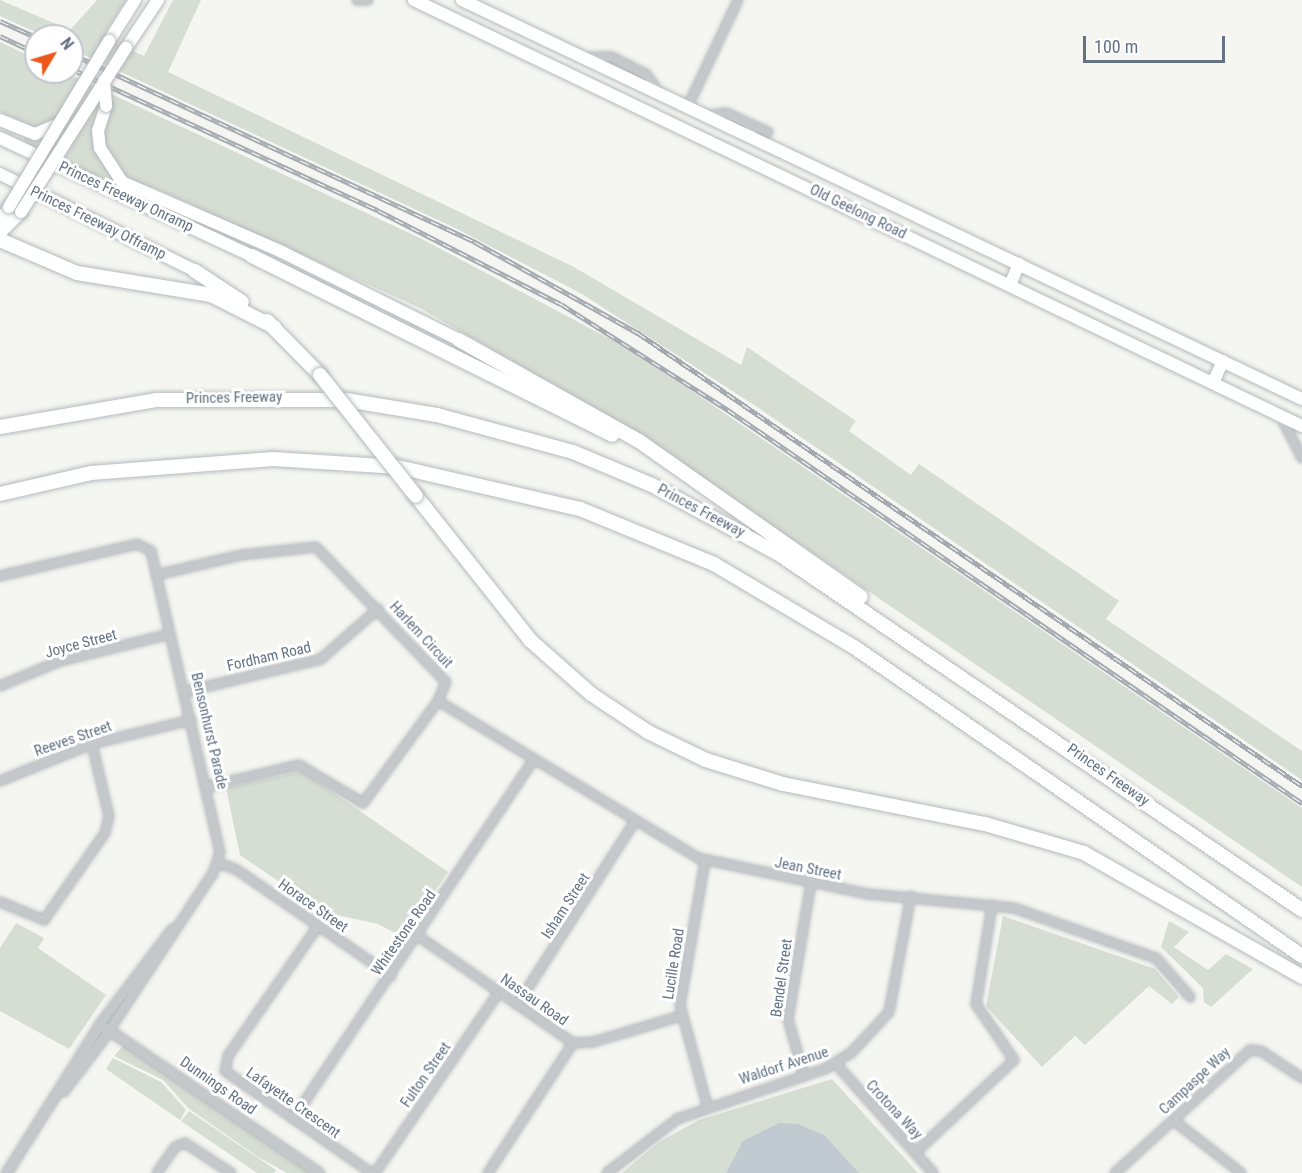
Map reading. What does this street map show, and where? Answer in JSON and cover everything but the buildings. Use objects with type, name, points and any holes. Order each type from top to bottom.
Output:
[{"type":"highway","points":[[0,240],[76,273],[211,295],[274,327]]},
{"type":"highway","points":[[252,256],[685,474]]},
{"type":"highway","points":[[195,271],[274,327],[320,375],[530,640],[584,688],[648,732],[706,760],[774,782],[985,824],[1084,853],[1302,977]]},
{"type":"highway","points":[[459,340],[596,416],[685,474],[823,569],[968,678]]},
{"type":"highway","name":"Princes Freeway","points":[[0,427],[144,402],[238,396],[346,400],[499,430],[573,452],[720,520],[968,678],[1302,910]]},
{"type":"highway","points":[[0,494],[91,473],[273,459],[398,467],[580,509],[714,564],[854,647],[1302,956]]},
{"type":"main road","points":[[0,223],[58,123],[135,0]]},
{"type":"main road","points":[[0,233],[21,212],[158,0]]},
{"type":"main road","name":"Old Geelong Road","points":[[414,0],[802,184],[1302,426]]},
{"type":"main road","name":"Old Geelong Road","points":[[462,0],[754,141],[1302,399]]},
{"type":"main road","points":[[104,81],[106,106],[98,130],[103,156],[122,182],[272,247],[459,340]]},
{"type":"main road","points":[[678,126],[687,108]]},
{"type":"main road","points":[[0,120],[29,133],[45,134],[58,123]]},
{"type":"main road","name":"Princes Freeway Onramp","points":[[0,138],[252,256]]},
{"type":"main road","points":[[793,158],[792,170],[802,184]]},
{"type":"main road","name":"Princes Freeway Offramp","points":[[0,174],[195,271]]},
{"type":"main road","points":[[1010,285],[1019,264]]},
{"type":"main road","points":[[1171,362],[1181,341]]},
{"type":"main road","points":[[1213,383],[1223,362]]},
{"type":"street","points":[[357,0],[368,0]]},
{"type":"street","points":[[687,108],[738,0]]},
{"type":"street","points":[[703,116],[722,111],[768,132]]},
{"type":"street","points":[[750,124],[754,141]]},
{"type":"street","points":[[1279,415],[1302,458]]},
{"type":"street","name":"Bensonhurst Parade","points":[[0,576],[147,544],[220,845],[218,863]]},
{"type":"street","name":"Harlem Circuit","points":[[156,575],[312,546],[378,609],[444,678],[447,687],[363,803],[299,765],[207,787]]},
{"type":"street","name":"Fordham Road","points":[[184,692],[321,659],[378,609]]},
{"type":"street","name":"Joyce Street","points":[[0,686],[60,661],[170,634]]},
{"type":"street","name":"Jean Street","points":[[438,701],[705,861],[811,883],[992,905],[1156,958],[1190,997]]},
{"type":"street","name":"Reeves Street","points":[[0,781],[92,744],[191,720]]},
{"type":"street","points":[[0,902],[44,920],[105,833],[109,816],[92,744]]},
{"type":"street","name":"Whitestone Road","points":[[292,1119],[418,936],[534,759]]},
{"type":"street","name":"Isham Street","points":[[517,1005],[635,821]]},
{"type":"street","name":"Lucille Road","points":[[705,861],[681,1016],[707,1105]]},
{"type":"street","points":[[6,1173],[59,1095],[110,1029],[218,863]]},
{"type":"street","name":"Horace Street","points":[[218,863],[318,926],[391,976]]},
{"type":"street","name":"Bendel Street","points":[[804,1076],[788,1019],[811,883]]},
{"type":"street","name":"Waldorf Avenue","points":[[607,1173],[656,1131],[707,1105],[836,1064],[886,1017],[911,896]]},
{"type":"street","points":[[915,1153],[1014,1059],[976,1004],[992,905]]},
{"type":"street","points":[[59,1095],[100,1024],[183,916]]},
{"type":"street","name":"Lafayette Crescent","points":[[318,926],[225,1064],[230,1076],[373,1173]]},
{"type":"street","name":"Nassau Road","points":[[418,936],[573,1042],[593,1042],[681,1016]]},
{"type":"street","name":"Fulton Street","points":[[373,1173],[499,992]]},
{"type":"street","name":"Dunnings Road","points":[[100,1024],[319,1173]]},
{"type":"street","points":[[488,1173],[573,1042]]},
{"type":"street","name":"Campaspe Way","points":[[1115,1173],[1250,1050],[1261,1051],[1302,1078]]},
{"type":"street","name":"Crotona Way","points":[[836,1064],[933,1173]]},
{"type":"street","points":[[1173,1120],[1241,1173]]},
{"type":"street","points":[[156,1173],[175,1147],[185,1143],[231,1173]]},
{"type":"shaded area","points":[[0,0],[56,24],[24,24],[24,27],[0,16]]},
{"type":"shaded area","points":[[97,0],[126,0],[102,38],[144,56],[173,0],[201,0],[168,72],[574,267],[741,365],[747,347],[856,421],[849,431],[911,475],[919,464],[1119,601],[1106,619],[1302,751],[1302,780],[754,405],[582,294],[455,228],[84,55],[84,24],[75,24]]},
{"type":"shaded area","points":[[0,42],[24,53],[24,84],[84,84],[84,81],[422,239],[614,341],[692,391],[1302,808],[1302,887],[634,431],[420,308],[152,187],[144,202],[30,147],[24,139],[32,126],[0,112]]},
{"type":"shaded area","points":[[302,771],[448,872],[403,937],[378,924],[323,912],[240,855],[226,788]]},
{"type":"shaded area","points":[[1003,916],[1155,969],[1179,997],[1172,1004],[1149,986],[1085,1045],[1075,1036],[1042,1067],[986,1006]]},
{"type":"shaded area","points":[[1169,921],[1189,932],[1174,947],[1208,970],[1226,954],[1253,969],[1211,1007],[1204,1002],[1203,988],[1161,947]]},
{"type":"shaded area","points":[[16,923],[44,938],[38,948],[106,995],[69,1049],[0,1011],[0,948]]},
{"type":"shaded area","points":[[124,1045],[310,1173],[287,1173],[258,1157],[188,1108],[163,1080],[114,1056]]},
{"type":"shaded area","points":[[113,1058],[161,1082],[186,1110],[180,1120],[106,1069]]},
{"type":"shaded area","points":[[832,1079],[918,1173],[622,1173],[659,1142],[699,1120]]},
{"type":"shaded area","points":[[189,1111],[276,1170],[274,1173],[257,1173],[181,1121]]},
{"type":"shaded area","points":[[779,1123],[798,1124],[824,1135],[859,1173],[726,1173],[743,1141]]},
{"type":"railway","points":[[0,21],[24,32]]},
{"type":"railway","points":[[0,36],[24,47]]},
{"type":"railway","points":[[84,60],[475,242],[638,333],[1302,786]]},
{"type":"railway","points":[[84,75],[379,211],[561,304],[728,410],[1302,803]]}]
